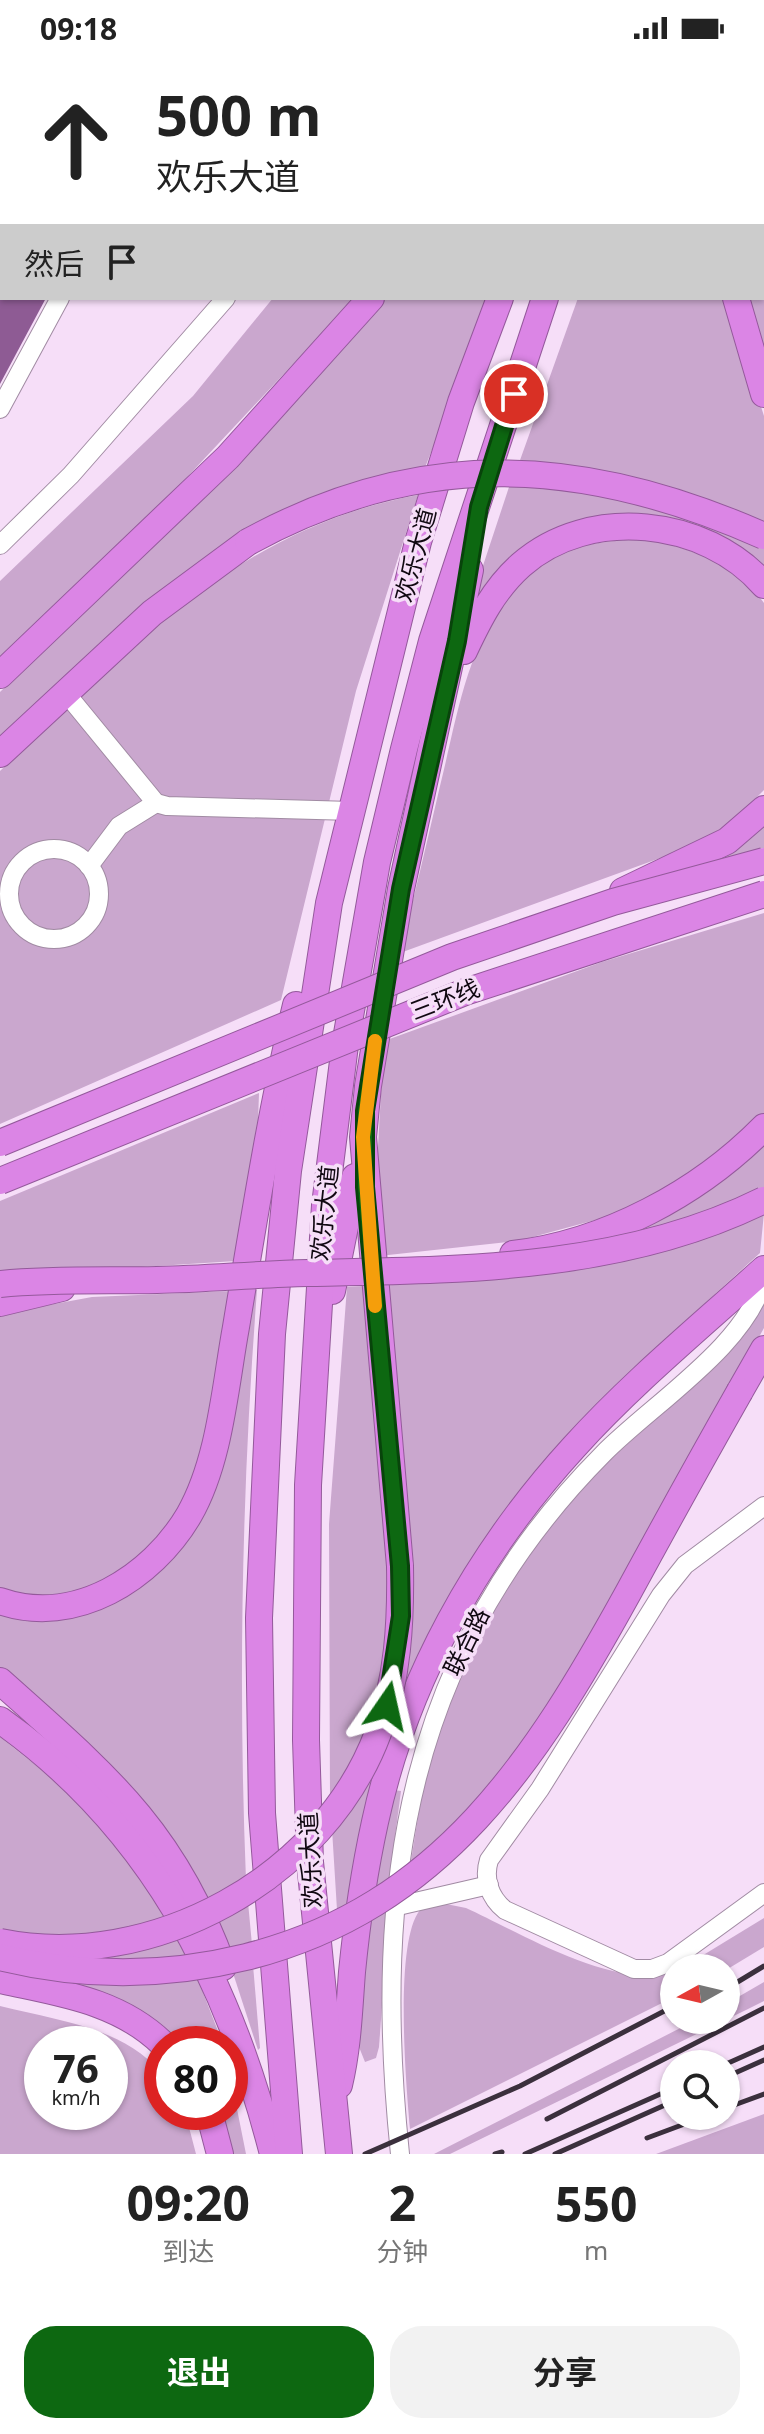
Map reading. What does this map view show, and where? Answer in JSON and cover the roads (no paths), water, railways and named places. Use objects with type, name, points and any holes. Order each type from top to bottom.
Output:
[{"type":"highway","points":[[0,675],[228,457],[369,300]]},
{"type":"highway","name":"欢乐大道","points":[[289,2154],[262,1813],[259,1618],[272,1334],[288,1171],[329,903],[418,542],[461,402],[499,300]]},
{"type":"highway","name":"欢乐大道","points":[[339,2154],[311,1877],[306,1755],[308,1485],[314,1335],[325,1205],[345,1045],[377,862],[432,641],[479,507],[544,300]]},
{"type":"highway","points":[[737,300],[764,394]]},
{"type":"highway","points":[[0,754],[176,593],[248,542],[335,501],[370,491],[447,476],[486,473],[570,477],[638,489],[764,536]]},
{"type":"highway","points":[[314,1335],[330,1303],[363,1137],[368,1086],[401,889],[445,700],[469,581],[479,507]]},
{"type":"highway","points":[[445,700],[491,599],[529,559],[582,534],[623,525],[645,526],[693,538],[723,551],[764,585]]},
{"type":"highway","points":[[554,920],[727,841],[764,809]]},
{"type":"highway","name":"三环线","points":[[0,1143],[321,1008],[554,920],[764,861]]},
{"type":"highway","name":"三环线","points":[[0,1181],[465,992],[764,894]]},
{"type":"highway","points":[[0,1601],[21,1606],[59,1606],[110,1591],[157,1557],[189,1514],[202,1482],[231,1353],[271,1111],[301,980],[329,903]]},
{"type":"highway","points":[[391,1272],[545,1248],[625,1221],[698,1183],[764,1127]]},
{"type":"highway","points":[[0,1942],[78,1946],[154,1934],[216,1909],[285,1862],[338,1805],[377,1736],[393,1678],[401,1616],[400,1566],[363,1137]]},
{"type":"highway","points":[[0,1284],[58,1279],[105,1281],[481,1270],[561,1260],[683,1231],[764,1200]]},
{"type":"highway","points":[[335,2101],[348,2050],[356,1937],[375,1820],[395,1751],[438,1643],[491,1552],[547,1478],[603,1417],[764,1269]]},
{"type":"highway","points":[[0,1303],[39,1292],[105,1281]]},
{"type":"highway","points":[[0,1957],[98,1973],[213,1964],[306,1937],[414,1879],[458,1840],[538,1746],[587,1667],[764,1349]]},
{"type":"highway","points":[[0,1681],[64,1735],[121,1791],[170,1855],[219,1957],[273,2154]]},
{"type":"highway","points":[[0,1720],[78,1783],[115,1820],[148,1864],[194,1943],[255,2082]]},
{"type":"highway","points":[[0,1980],[98,2003],[144,2029]]},
{"type":"highway","points":[[214,2130],[220,2154]]},
{"type":"street","points":[[0,409],[59,300]]},
{"type":"street","points":[[0,545],[71,475],[224,300]]},
{"type":"street","points":[[65,692],[156,803]]},
{"type":"street","points":[[89,866],[119,826],[156,803],[352,811]]},
{"type":"street","points":[[57,849],[76,855],[89,866],[96,878],[98,898],[92,917],[79,932],[50,940],[31,933],[16,920],[9,901],[10,881],[28,857],[57,849]]},
{"type":"street","name":"联合路","points":[[400,2154],[391,2042],[398,1906],[408,1814],[424,1746],[476,1620],[536,1528],[569,1488],[728,1337],[752,1308],[764,1277]]},
{"type":"street","points":[[764,1506],[694,1557],[661,1595],[540,1789],[489,1860],[486,1871],[498,1905],[516,1916],[643,1970],[668,1963],[764,1893]]},
{"type":"street","points":[[398,1906],[489,1885]]},
{"type":"railway","points":[[740,1981],[764,1966]]},
{"type":"railway","points":[[547,2119],[764,2008]]},
{"type":"railway","points":[[365,2154],[520,2086],[660,2013]]},
{"type":"railway","points":[[740,2058],[764,2047]]},
{"type":"railway","points":[[740,2071],[764,2060]]},
{"type":"railway","points":[[525,2154],[660,2094]]},
{"type":"railway","points":[[740,2103],[764,2094]]},
{"type":"railway","points":[[555,2154],[660,2107]]},
{"type":"railway","points":[[647,2138],[668,2130]]},
{"type":"railway","points":[[495,2154],[502,2152]]}]
